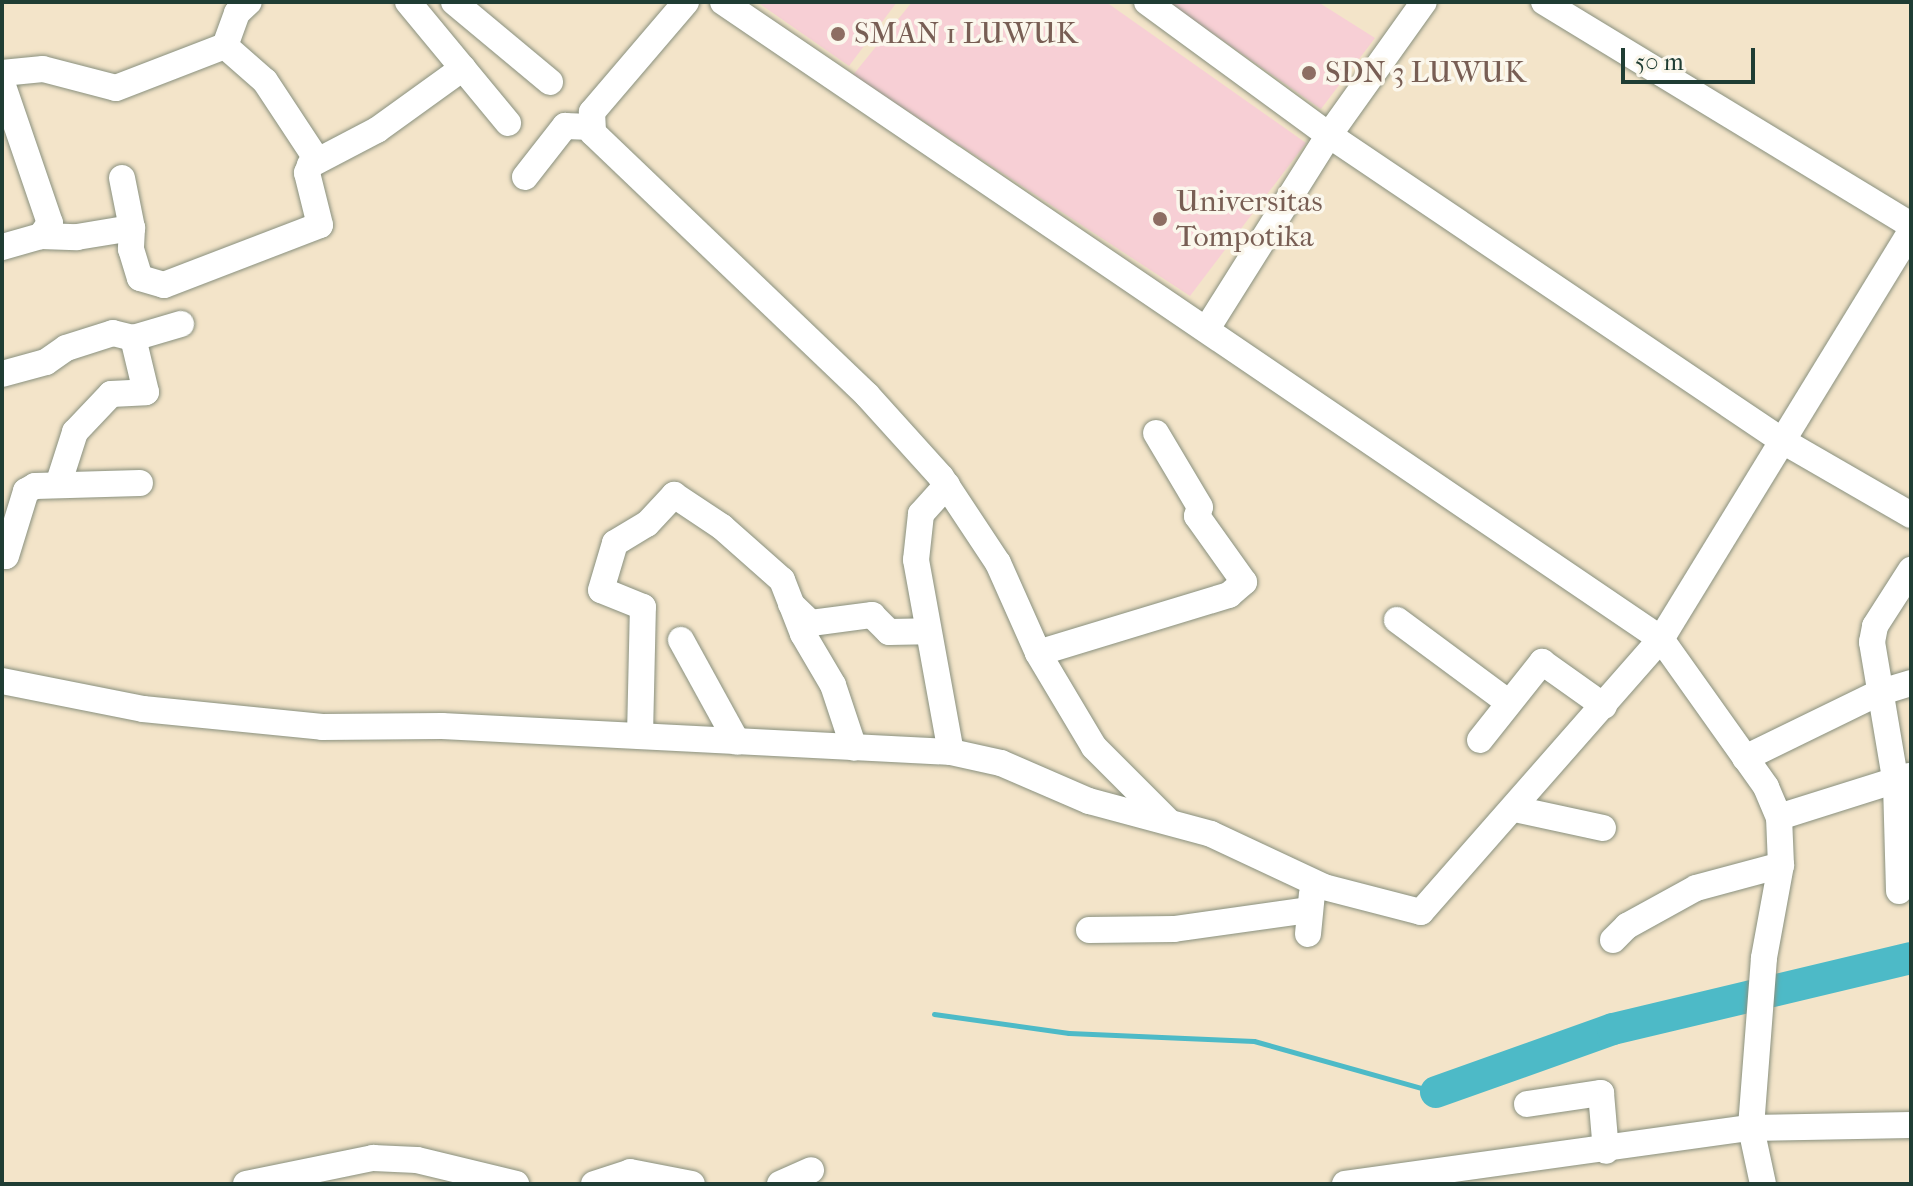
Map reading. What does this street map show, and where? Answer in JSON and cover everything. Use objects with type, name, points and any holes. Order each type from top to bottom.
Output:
[{"type":"street","points":[[2,73],[43,69],[116,88],[225,46],[237,13],[249,2]]},
{"type":"street","points":[[408,2],[508,123]]},
{"type":"street","points":[[454,2],[550,82]]},
{"type":"street","points":[[591,127],[600,101],[686,2]]},
{"type":"street","points":[[723,2],[1208,327],[1661,639],[1745,758],[1779,817],[1781,865],[1764,958],[1751,1128],[1763,1184]]},
{"type":"street","points":[[1147,2],[1329,135],[1781,440],[1911,515]]},
{"type":"street","points":[[1208,327],[1329,135],[1424,2]]},
{"type":"street","points":[[2,681],[143,709],[230,719],[951,752],[1001,763],[1089,801],[1169,822],[1242,846],[1313,882],[1405,912],[1421,912],[1515,809],[1661,639],[1911,228],[1544,2]]},
{"type":"street","points":[[225,46],[265,81],[317,160]]},
{"type":"street","points":[[122,178],[132,228],[131,249],[140,278],[164,285],[187,278],[322,223],[307,173],[317,160],[377,130],[463,68]]},
{"type":"street","points":[[2,83],[50,215],[48,230],[41,236]]},
{"type":"street","points":[[525,177],[565,126],[591,127],[867,395],[947,485],[998,563],[1038,653],[1094,747],[1169,822]]},
{"type":"street","points":[[2,247],[41,236],[77,237],[132,228]]},
{"type":"street","points":[[2,383],[2,375],[46,362],[66,348],[113,333],[133,338],[181,324]]},
{"type":"street","points":[[58,485],[75,432],[111,394],[146,392],[133,338]]},
{"type":"street","points":[[1038,653],[1229,595],[1244,582],[1197,516],[1200,507],[1156,433]]},
{"type":"street","points":[[2,554],[6,556],[26,491],[58,485],[140,483]]},
{"type":"street","points":[[947,485],[921,514],[916,530],[928,631],[951,752]]},
{"type":"street","points":[[640,736],[643,607],[601,590],[615,543],[647,524],[674,495],[761,560],[782,580],[833,685],[854,748]]},
{"type":"street","points":[[1899,891],[1904,780],[1878,693],[1875,626],[1911,570]]},
{"type":"street","points":[[791,604],[811,623],[872,615],[889,632],[928,631]]},
{"type":"street","points":[[1397,620],[1509,703]]},
{"type":"street","points":[[681,640],[737,742]]},
{"type":"street","points":[[1480,740],[1542,662],[1604,706]]},
{"type":"street","points":[[1745,758],[1878,693],[1911,683]]},
{"type":"street","points":[[1779,817],[1904,780]]},
{"type":"street","points":[[1515,809],[1603,828]]},
{"type":"street","points":[[1613,940],[1627,926],[1696,888],[1781,865]]},
{"type":"street","points":[[1089,930],[1309,922],[1313,882]]},
{"type":"street","points":[[1527,1104],[1601,1093],[1606,1151]]},
{"type":"street","points":[[1345,1184],[1515,1173],[1606,1151],[1751,1128],[1911,1125]]},
{"type":"street","points":[[246,1184],[373,1158],[417,1160],[516,1184]]},
{"type":"street","points":[[780,1184],[811,1170]]},
{"type":"street","points":[[594,1184],[630,1172],[692,1184]]},
{"type":"shaded area","name":"SMAN 1 LUWUK","points":[[757,2],[897,2],[849,66]]},
{"type":"shaded area","name":"Universitas Tompotika","points":[[912,2],[1106,2],[1306,143],[1190,296],[853,75]]},
{"type":"shaded area","name":"SDN 3 LUWUK","points":[[1168,2],[1318,2],[1375,38],[1321,109]]},
{"type":"waterway","points":[[1436,1092],[1613,1029],[1911,958]]},
{"type":"waterway","points":[[934,1014],[1069,1033],[1254,1041],[1436,1092]]},
{"type":"place","name":"SMAN 1 LUWUK","points":[[838,34]]},
{"type":"place","name":"SDN 3 LUWUK","points":[[1309,73]]},
{"type":"place","name":"Universitas Tompotika","points":[[1160,219]]}]
